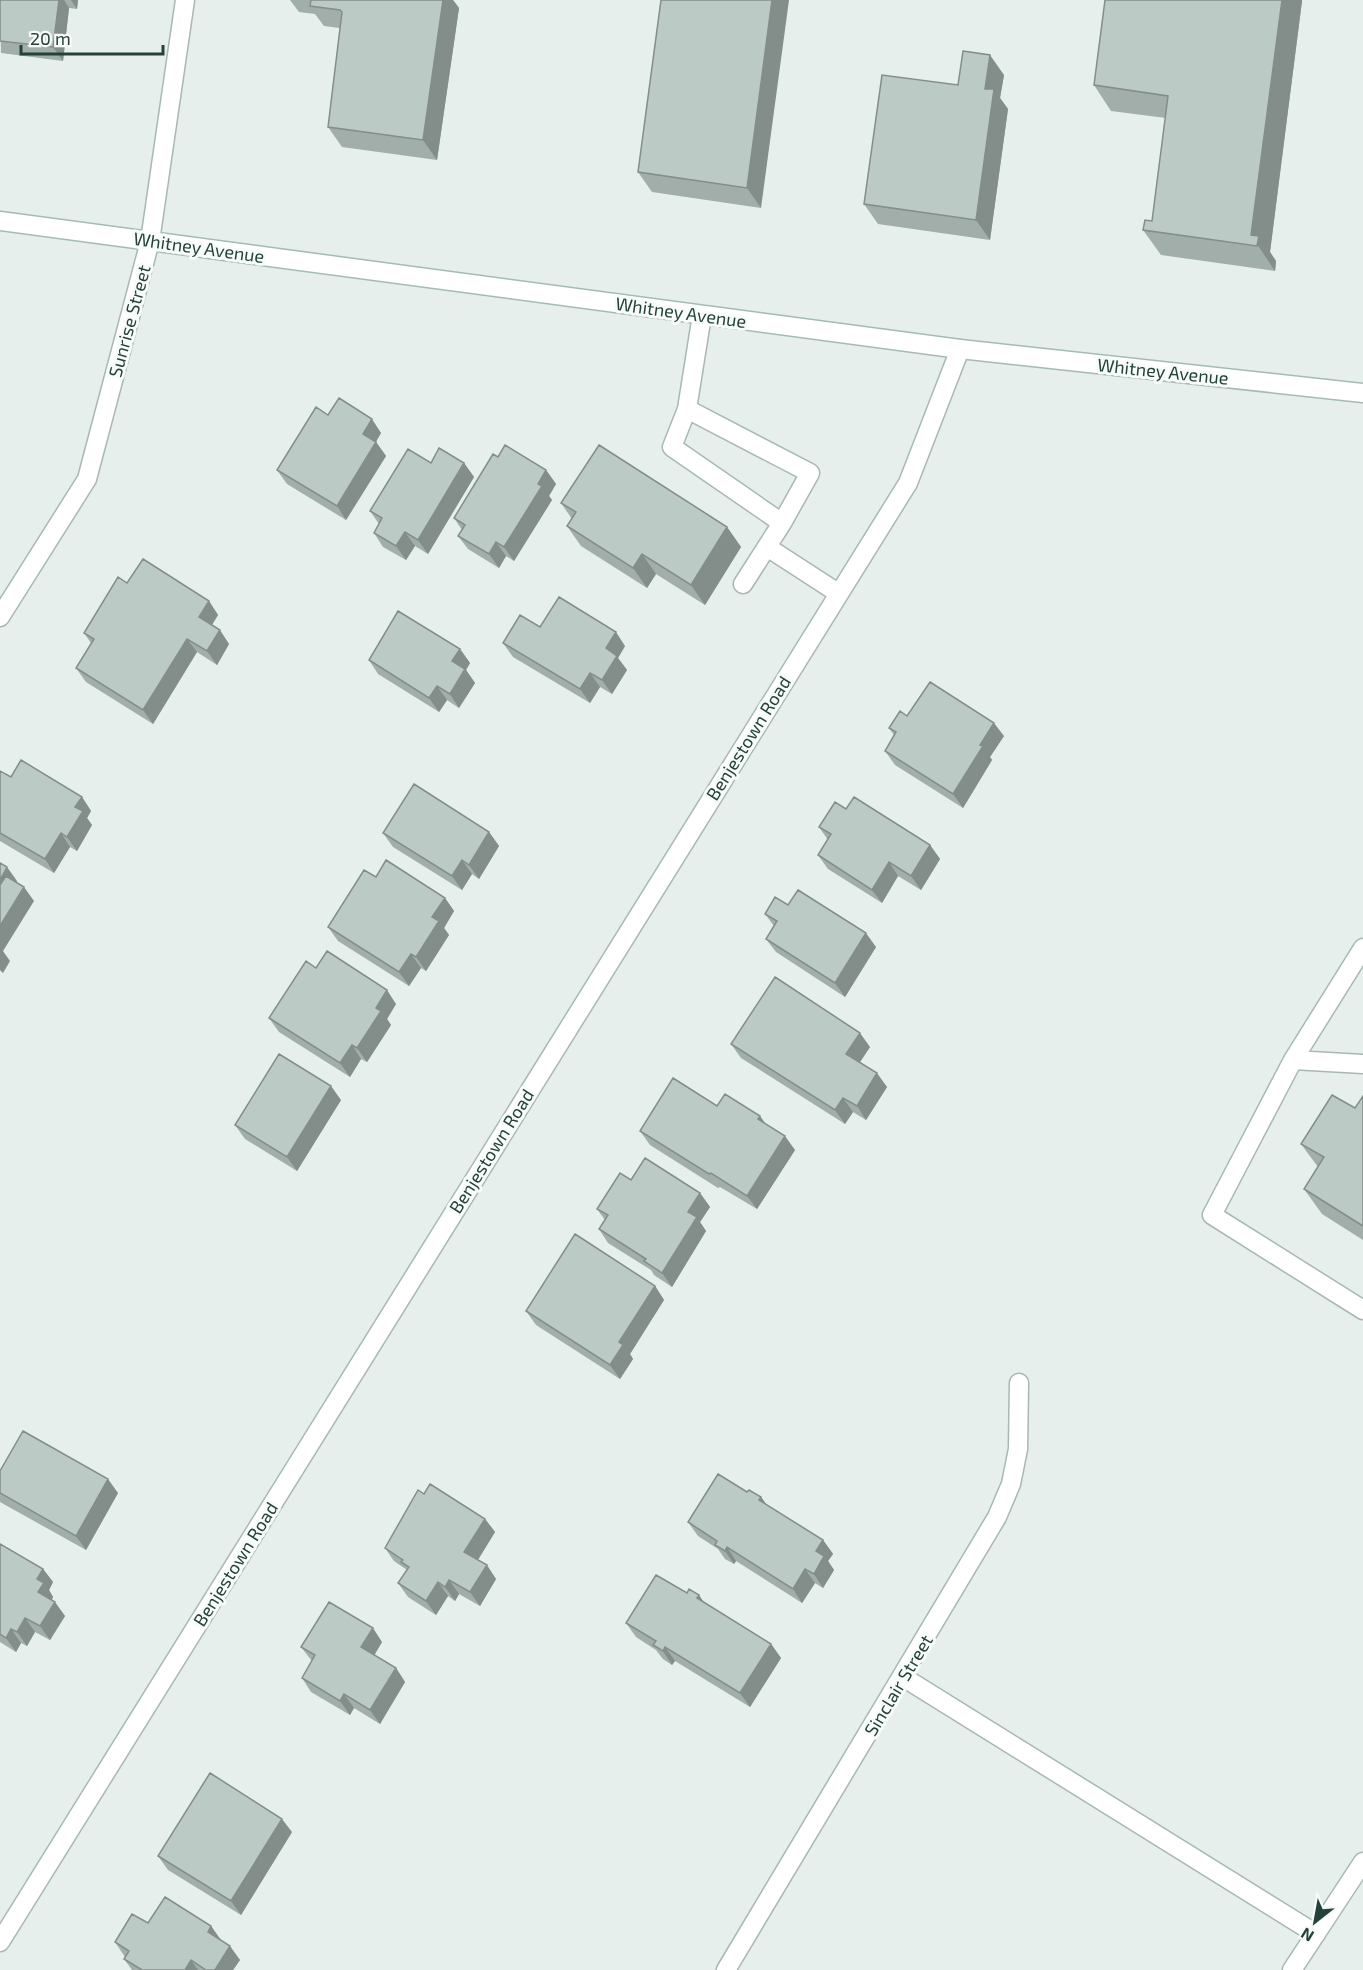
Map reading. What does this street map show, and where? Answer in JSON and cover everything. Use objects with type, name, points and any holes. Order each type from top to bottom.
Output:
[{"type":"street","name":"Sunrise Street","points":[[0,617],[87,479],[150,241],[185,0]]},
{"type":"street","name":"Whitney Avenue","points":[[0,220],[960,349],[1363,393]]},
{"type":"street","points":[[702,315],[687,409],[672,447],[782,523]]},
{"type":"street","name":"Benjestown Road","points":[[0,1942],[908,483],[960,349]]},
{"type":"street","points":[[687,409],[810,473],[782,523],[743,584]]},
{"type":"street","points":[[767,547],[838,593]]},
{"type":"street","points":[[1363,948],[1293,1060],[1212,1215],[1363,1310]]},
{"type":"street","points":[[1293,1060],[1363,1064]]},
{"type":"street","name":"Sinclair Street","points":[[726,1970],[997,1517],[1011,1484],[1018,1449],[1019,1383]]},
{"type":"street","points":[[903,1677],[1316,1934]]},
{"type":"street","points":[[1292,1970],[1363,1862]]},
{"type":"building","points":[[0,0],[59,0],[53,47],[0,41]]},
{"type":"building","points":[[311,0],[443,0],[423,140],[328,127],[342,12],[310,6]]},
{"type":"building","points":[[661,0],[772,0],[747,188],[638,172]]},
{"type":"building","points":[[1105,0],[1282,0],[1251,235],[1259,236],[1257,246],[1143,230],[1145,220],[1152,221],[1168,96],[1094,85]]},
{"type":"building","points":[[963,51],[990,55],[985,89],[994,89],[976,220],[864,204],[882,75],[958,85]]},
{"type":"building","points":[[339,398],[372,419],[363,434],[376,442],[337,506],[277,470],[316,407],[328,415]]},
{"type":"building","points":[[505,445],[546,470],[538,484],[542,486],[504,547],[496,542],[489,554],[458,536],[465,525],[454,518],[493,454],[498,457]]},
{"type":"building","points":[[599,445],[727,527],[691,585],[642,554],[633,568],[567,526],[576,512],[561,503]]},
{"type":"building","points":[[439,448],[464,463],[418,540],[405,532],[396,546],[374,533],[382,518],[370,511],[408,449],[431,463]]},
{"type":"building","points":[[143,559],[209,601],[199,617],[220,630],[207,651],[187,639],[143,710],[76,668],[94,639],[84,633],[118,577],[127,583]]},
{"type":"building","points":[[559,597],[616,632],[606,648],[617,656],[602,680],[590,673],[580,689],[503,643],[520,615],[540,627]]},
{"type":"building","points":[[398,611],[460,649],[452,661],[465,669],[450,694],[437,686],[429,698],[369,660]]},
{"type":"building","points":[[930,682],[994,723],[980,745],[983,746],[953,794],[885,751],[896,732],[889,728],[900,711],[907,716]]},
{"type":"building","points":[[21,760],[82,797],[75,807],[83,811],[67,837],[61,833],[45,859],[0,833],[0,771],[11,777]]},
{"type":"building","points":[[414,784],[489,832],[469,865],[462,860],[452,876],[383,833]]},
{"type":"building","points":[[854,797],[930,845],[911,876],[889,862],[872,890],[818,855],[831,834],[819,827],[835,802],[846,809]]},
{"type":"building","points":[[386,860],[445,898],[432,917],[439,921],[416,957],[411,954],[399,972],[328,927],[364,870],[376,877]]},
{"type":"building","points":[[0,863],[7,867],[0,880]]},
{"type":"building","points":[[6,876],[24,887],[0,926],[0,885]]},
{"type":"building","points":[[798,890],[866,933],[835,983],[766,939],[777,921],[765,914],[775,897],[788,905]]},
{"type":"building","points":[[327,951],[387,990],[376,1008],[381,1011],[357,1048],[352,1045],[340,1063],[269,1018],[306,961],[316,968]]},
{"type":"building","points":[[775,977],[860,1033],[846,1054],[877,1073],[857,1106],[843,1098],[835,1110],[731,1044]]},
{"type":"building","points":[[279,1054],[331,1086],[287,1157],[235,1125]]},
{"type":"building","points":[[673,1078],[717,1106],[725,1094],[760,1116],[758,1119],[785,1136],[747,1196],[640,1131]]},
{"type":"building","points":[[1332,1095],[1355,1108],[1363,1096],[1363,1226],[1304,1189],[1324,1157],[1301,1144]]},
{"type":"building","points":[[645,1158],[700,1193],[688,1212],[697,1217],[662,1273],[644,1261],[646,1259],[599,1229],[608,1215],[597,1209],[620,1173],[631,1180]]},
{"type":"building","points":[[575,1234],[655,1286],[619,1342],[623,1345],[610,1365],[526,1311]]},
{"type":"building","points":[[23,1431],[108,1479],[76,1536],[0,1493],[0,1471]]},
{"type":"building","points":[[718,1474],[747,1492],[749,1490],[761,1497],[759,1500],[823,1540],[816,1551],[824,1556],[814,1574],[805,1569],[793,1589],[727,1547],[725,1551],[715,1545],[717,1541],[688,1522]]},
{"type":"building","points":[[430,1484],[485,1519],[464,1552],[487,1565],[470,1592],[449,1580],[445,1587],[438,1582],[426,1601],[398,1583],[409,1567],[385,1548],[418,1490],[424,1494]]},
{"type":"building","points":[[0,1544],[43,1569],[37,1579],[44,1583],[38,1592],[55,1602],[40,1626],[25,1618],[17,1632],[11,1629],[6,1638],[0,1634]]},
{"type":"building","points":[[656,1575],[687,1593],[689,1589],[699,1595],[697,1598],[771,1644],[740,1693],[665,1647],[663,1651],[653,1645],[656,1641],[626,1623]]},
{"type":"building","points":[[329,1602],[373,1628],[361,1647],[396,1668],[370,1710],[344,1694],[340,1701],[302,1678],[315,1655],[301,1647]]},
{"type":"building","points":[[210,1773],[282,1819],[231,1901],[158,1856]]},
{"type":"building","points":[[165,1897],[211,1926],[208,1932],[230,1946],[215,1970],[206,1970],[191,1960],[185,1970],[142,1970],[124,1959],[129,1951],[115,1942],[132,1914],[148,1923]]}]
